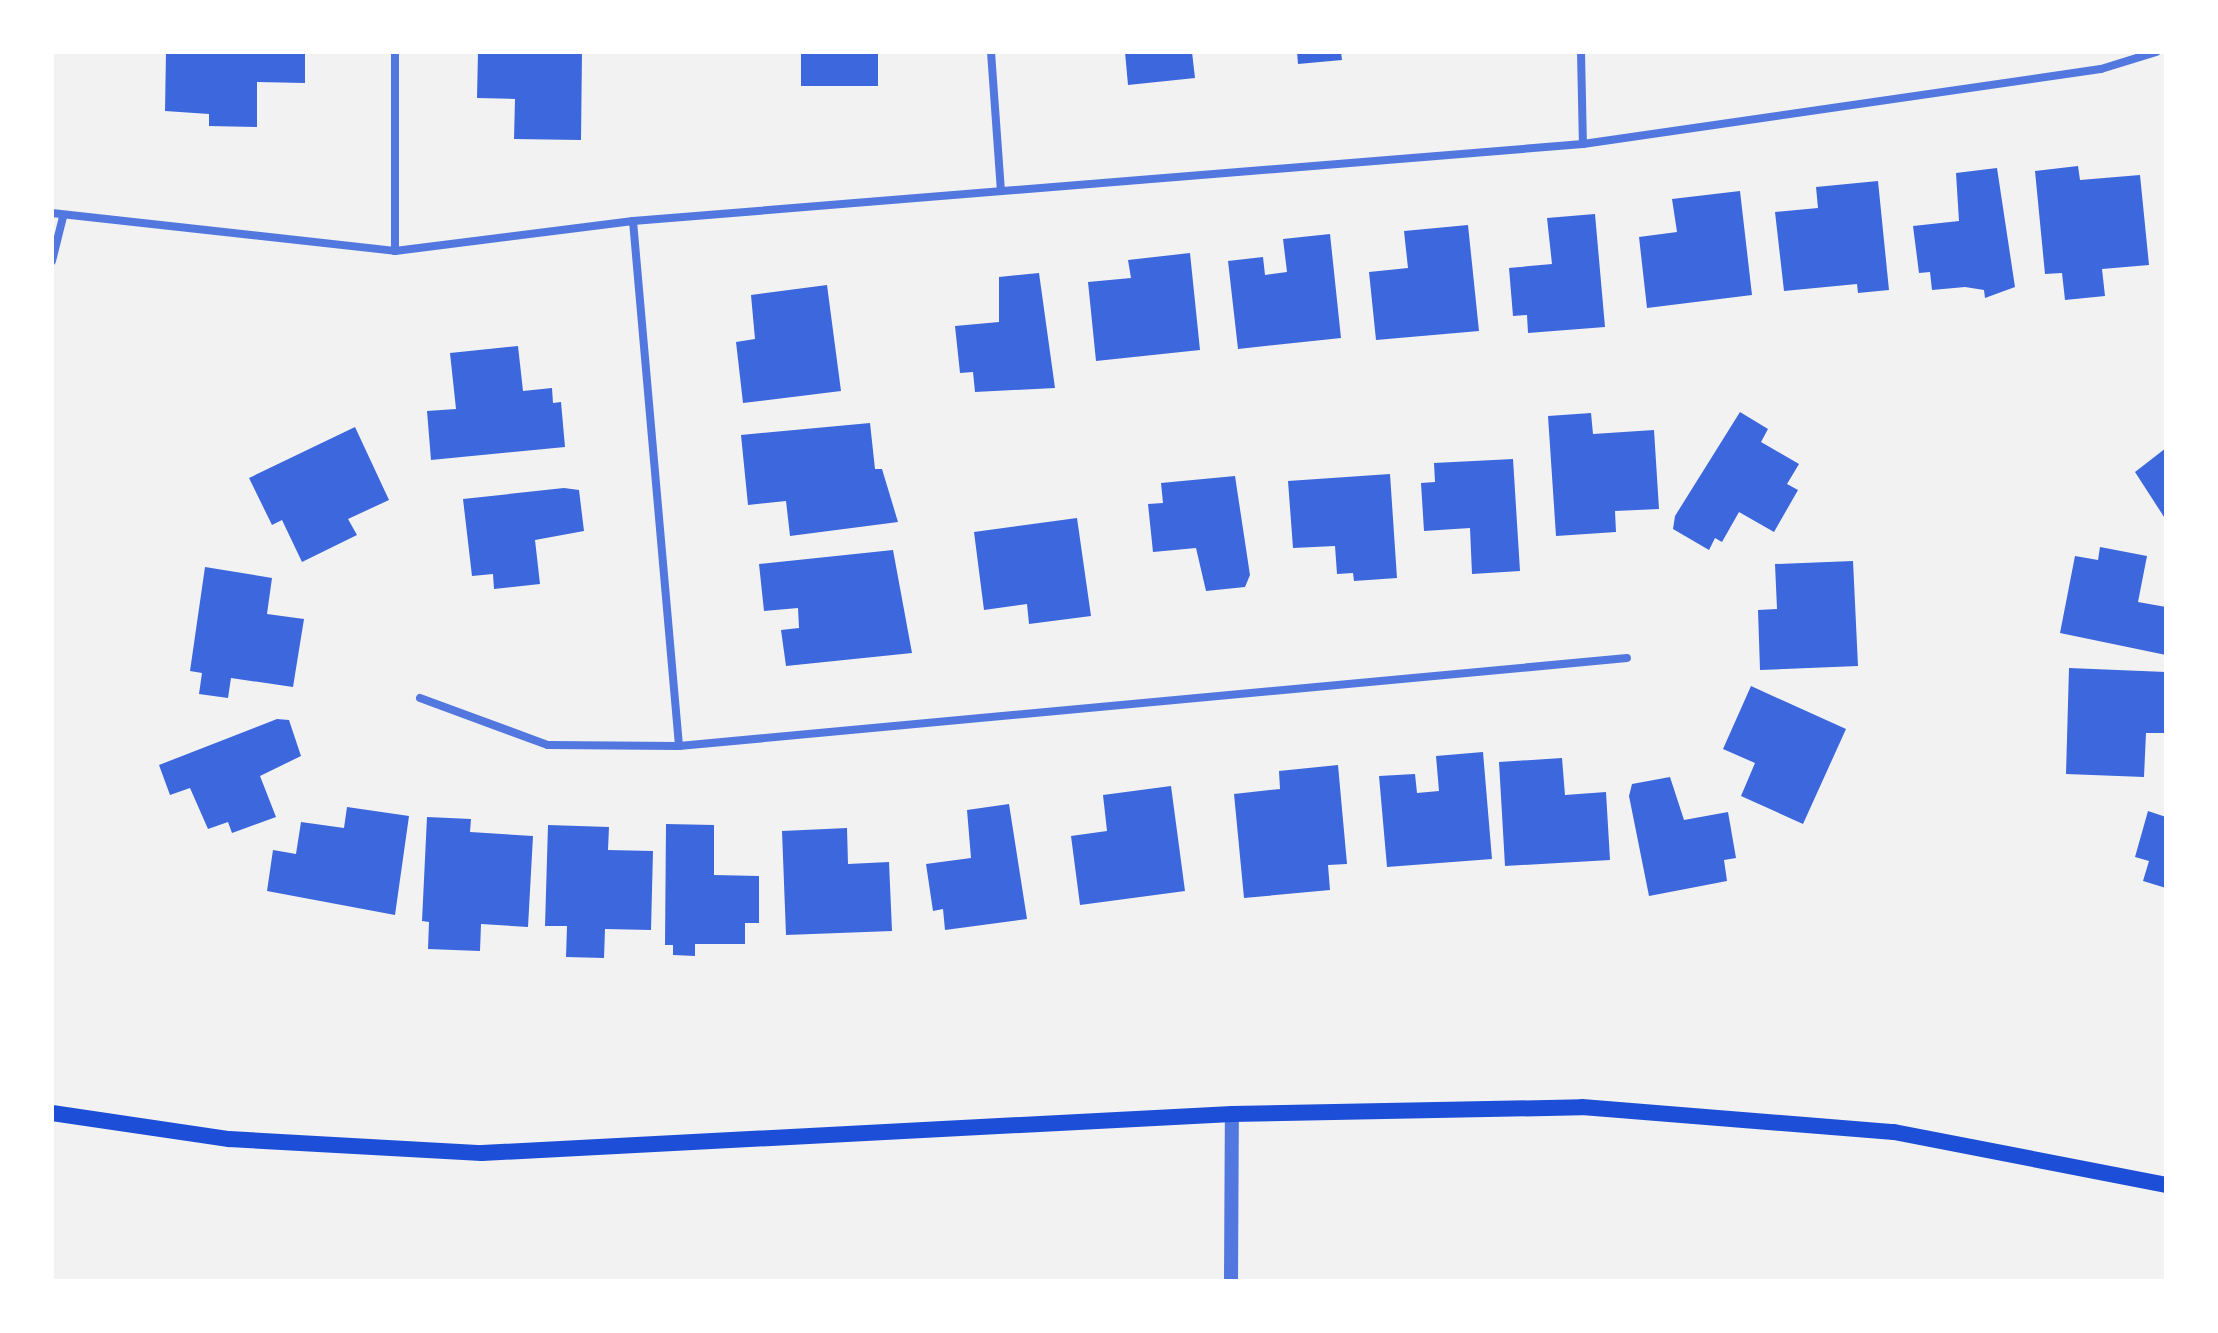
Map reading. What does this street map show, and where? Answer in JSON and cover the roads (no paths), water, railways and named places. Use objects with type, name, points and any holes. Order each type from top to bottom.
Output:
[{"type":"main road","points":[[52,1113],[229,1139],[482,1153],[1232,1114],[1451,1106],[1728,1115],[1894,1132],[2166,1185]]},
{"type":"street","points":[[395,52],[395,251]]},
{"type":"street","points":[[991,52],[1001,190]]},
{"type":"street","points":[[1581,52],[1583,144]]},
{"type":"street","points":[[52,213],[63,217],[395,251],[633,221],[1583,144],[2101,69],[2156,52]]},
{"type":"street","points":[[52,261],[63,217]]},
{"type":"street","points":[[633,221],[679,746]]},
{"type":"street","points":[[420,698],[548,745],[679,746],[1627,658]]},
{"type":"street","points":[[1231,1281],[1232,1114]]}]
